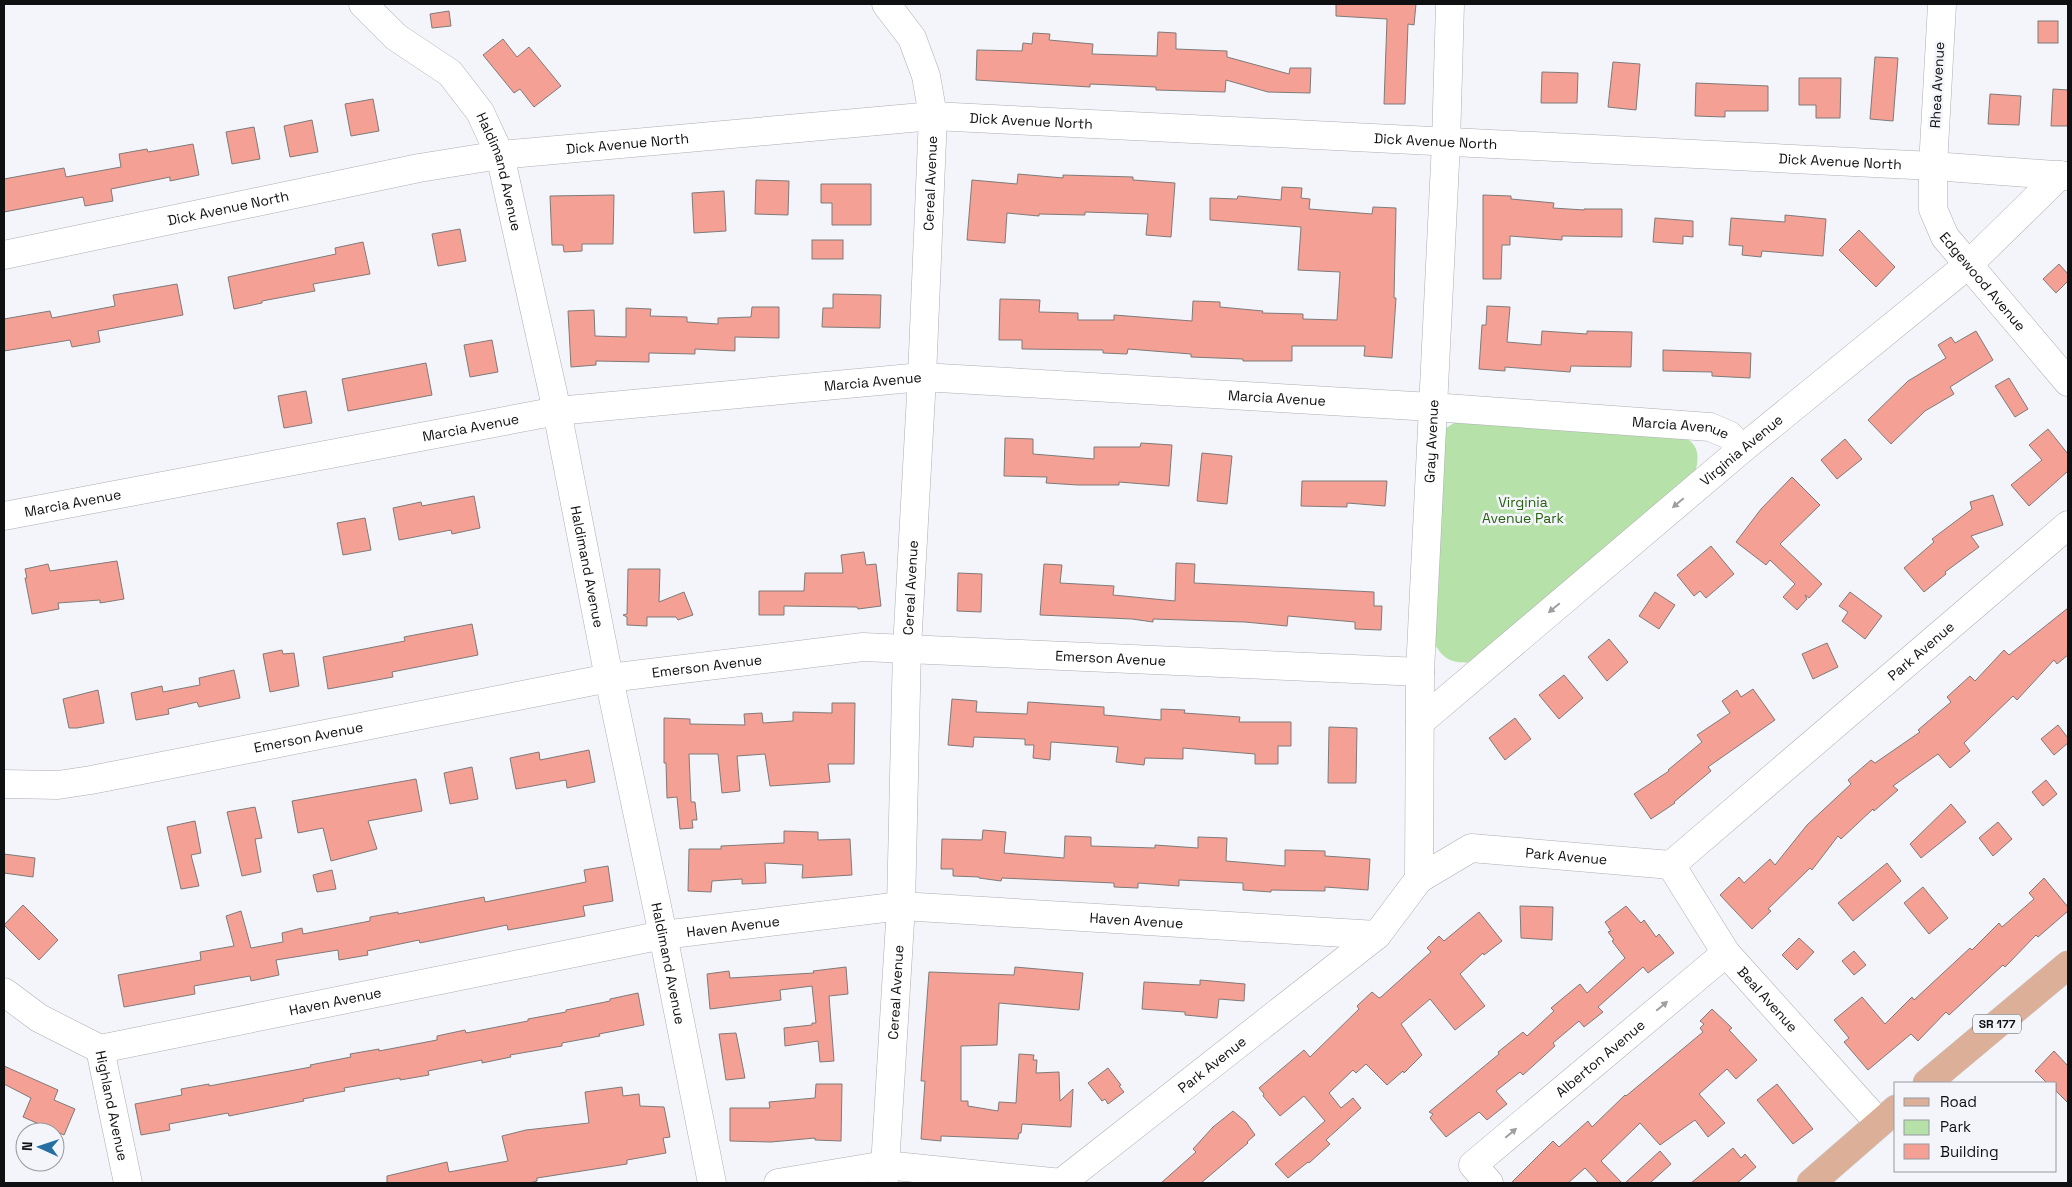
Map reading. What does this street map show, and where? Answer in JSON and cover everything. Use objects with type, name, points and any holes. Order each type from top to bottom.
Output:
[{"type":"main road","name":"SR 177","points":[[1928,1082],[2068,965]]},
{"type":"main road","points":[[1811,1183],[1888,1116]]},
{"type":"street","name":"Haldimand Avenue","points":[[363,4],[396,37],[450,73],[480,112],[500,155],[557,411],[609,678],[712,1183]]},
{"type":"street","name":"Cereal Avenue","points":[[884,1174],[901,906],[907,648],[922,377],[933,116],[926,76],[912,38],[886,4]]},
{"type":"street","name":"Gray Avenue","points":[[1419,879],[1420,672],[1446,143],[1450,4]]},
{"type":"street","name":"Rhea Avenue","points":[[1932,166],[1942,4]]},
{"type":"street","name":"Dick Avenue North","points":[[4,255],[419,168],[500,155],[933,116],[1932,166],[2064,176]]},
{"type":"street","name":"Edgewood Avenue","points":[[1932,166],[1932,209],[1945,237],[2068,382]]},
{"type":"street","name":"Virginia Avenue","points":[[1420,722],[1742,449],[1969,264],[2064,176]]},
{"type":"street","name":"Marcia Avenue","points":[[4,516],[557,411],[922,377],[1432,407],[1710,426],[1729,435],[1742,449]]},
{"type":"street","name":"Park Avenue","points":[[1062,1183],[1377,935],[1419,879],[1471,848],[1671,865],[2068,526]]},
{"type":"street","name":"Emerson Avenue","points":[[4,784],[58,785],[91,780],[609,678],[863,647],[1420,672]]},
{"type":"street","name":"Beal Avenue","points":[[1671,865],[1726,953],[1888,1116]]},
{"type":"street","name":"Haven Avenue","points":[[100,1049],[663,936],[901,906],[1377,935]]},
{"type":"street","name":"Alberton Avenue","points":[[1481,1174],[1726,953]]},
{"type":"street","name":"Highland Avenue","points":[[4,992],[39,1018],[100,1049],[128,1183]]},
{"type":"street","points":[[778,1183],[884,1174],[1062,1183]]},
{"type":"green space","name":"Virginia Avenue Park","points":[[1457,421],[1675,429],[1689,440],[1696,449],[1696,469],[1694,478],[1476,662],[1453,661],[1443,655],[1430,636],[1443,430]]},
{"type":"building","points":[[1336,4],[1416,4],[1414,25],[1408,24],[1405,104],[1384,104],[1387,19],[1336,16]]},
{"type":"building","points":[[449,11],[451,26],[432,28],[430,14]]},
{"type":"building","points":[[2038,21],[2058,21],[2058,43],[2038,43]]},
{"type":"building","points":[[1158,32],[1176,33],[1176,49],[1227,51],[1227,57],[1289,74],[1290,68],[1311,68],[1310,93],[1268,92],[1226,80],[1225,92],[1156,90],[1156,87],[1090,84],[1090,87],[976,80],[977,50],[1022,51],[1023,43],[1032,44],[1033,33],[1050,34],[1049,40],[1093,44],[1092,54],[1157,56]]},
{"type":"building","points":[[503,39],[517,57],[529,47],[561,86],[534,107],[520,89],[514,93],[483,55]]},
{"type":"building","points":[[1875,57],[1898,58],[1893,121],[1870,119]]},
{"type":"building","points":[[1613,62],[1640,64],[1636,110],[1608,107]]},
{"type":"building","points":[[1542,72],[1578,73],[1577,103],[1541,103]]},
{"type":"building","points":[[1799,78],[1841,78],[1840,118],[1816,118],[1816,105],[1799,105]]},
{"type":"building","points":[[1696,83],[1768,86],[1768,111],[1725,111],[1725,117],[1695,116]]},
{"type":"building","points":[[2053,89],[2068,90],[2068,126],[2051,126]]},
{"type":"building","points":[[1990,94],[2021,96],[2019,125],[1988,124]]},
{"type":"building","points":[[373,99],[379,131],[351,136],[345,104]]},
{"type":"building","points":[[312,120],[318,152],[290,157],[284,126]]},
{"type":"building","points":[[254,127],[260,159],[232,164],[226,132]]},
{"type":"building","points":[[193,144],[199,175],[170,181],[170,177],[111,189],[113,201],[85,206],[83,197],[4,212],[4,179],[64,168],[66,177],[121,167],[119,154],[147,149],[148,152]]},
{"type":"building","points":[[1018,174],[1063,178],[1063,175],[1133,177],[1133,180],[1175,183],[1171,237],[1146,235],[1148,214],[1085,212],[1085,215],[1039,214],[1039,216],[1007,213],[1005,243],[967,240],[972,180],[1017,184]]},
{"type":"building","points":[[756,180],[789,181],[788,215],[755,214]]},
{"type":"building","points":[[821,184],[871,184],[871,225],[832,225],[832,203],[821,203]]},
{"type":"building","points":[[1282,187],[1302,188],[1301,198],[1310,199],[1309,209],[1372,214],[1373,207],[1396,208],[1394,298],[1396,298],[1392,358],[1364,356],[1365,346],[1292,346],[1292,361],[1243,361],[1243,359],[1191,357],[1191,354],[1128,349],[1127,354],[1103,353],[1103,350],[1022,349],[1022,340],[999,340],[1000,299],[1040,300],[1039,312],[1078,313],[1078,320],[1114,320],[1114,315],[1192,321],[1193,301],[1220,302],[1220,307],[1263,311],[1262,313],[1303,314],[1303,319],[1337,320],[1340,272],[1298,270],[1301,227],[1210,220],[1210,198],[1237,199],[1238,196],[1281,200]]},
{"type":"building","points":[[724,191],[726,231],[694,233],[692,193]]},
{"type":"building","points":[[614,195],[613,244],[582,244],[582,251],[564,252],[563,245],[552,245],[550,196]]},
{"type":"building","points":[[1483,195],[1511,196],[1511,199],[1554,203],[1553,208],[1584,210],[1622,209],[1622,237],[1562,236],[1562,240],[1510,236],[1510,245],[1502,245],[1501,279],[1483,279]]},
{"type":"building","points":[[1785,215],[1826,219],[1823,256],[1762,251],[1761,257],[1742,255],[1743,246],[1729,245],[1731,218],[1785,222]]},
{"type":"building","points":[[1655,218],[1693,221],[1693,237],[1683,236],[1683,244],[1653,242]]},
{"type":"building","points":[[460,229],[466,261],[438,266],[432,234]]},
{"type":"building","points":[[1859,230],[1895,267],[1876,287],[1839,250]]},
{"type":"building","points":[[812,240],[843,240],[843,259],[812,259]]},
{"type":"building","points":[[363,242],[370,274],[313,284],[315,291],[262,301],[262,303],[234,309],[228,277],[336,254],[335,248]]},
{"type":"building","points":[[2059,264],[2068,274],[2068,281],[2056,293],[2043,279]]},
{"type":"building","points":[[177,284],[183,315],[98,331],[100,342],[72,347],[70,340],[4,351],[4,319],[50,311],[52,318],[115,306],[113,295]]},
{"type":"building","points":[[833,294],[881,295],[880,328],[822,327],[823,308],[833,308]]},
{"type":"building","points":[[1487,306],[1510,307],[1507,342],[1541,345],[1542,331],[1587,334],[1587,331],[1632,332],[1631,367],[1571,366],[1570,372],[1505,367],[1505,371],[1479,369],[1482,325],[1486,325]]},
{"type":"building","points":[[752,307],[779,307],[779,338],[735,337],[735,351],[695,349],[695,354],[649,353],[649,362],[596,361],[596,365],[571,367],[568,311],[594,310],[595,336],[626,337],[626,308],[651,309],[650,316],[687,317],[687,322],[718,324],[718,318],[751,317]]},
{"type":"building","points":[[1976,331],[1993,360],[1950,387],[1954,394],[1925,411],[1891,444],[1868,420],[1908,381],[1946,358],[1938,345],[1951,337],[1955,343]]},
{"type":"building","points":[[492,340],[498,372],[470,377],[464,345]]},
{"type":"building","points":[[1663,350],[1751,353],[1750,378],[1712,376],[1712,372],[1663,371]]},
{"type":"building","points":[[426,363],[432,395],[348,411],[342,379]]},
{"type":"building","points":[[2009,378],[2028,409],[2015,417],[1995,386]]},
{"type":"building","points":[[306,391],[312,423],[284,428],[278,396]]},
{"type":"building","points":[[2048,429],[2068,454],[2068,471],[2029,506],[2011,485],[2042,460],[2029,445]]},
{"type":"building","points":[[1005,438],[1033,439],[1033,454],[1094,459],[1094,447],[1140,447],[1141,443],[1172,445],[1169,486],[1119,482],[1119,485],[1078,485],[1046,483],[1047,477],[1004,476]]},
{"type":"building","points":[[1845,439],[1862,459],[1837,479],[1821,460]]},
{"type":"building","points":[[1202,453],[1232,456],[1227,504],[1197,501]]},
{"type":"building","points":[[1792,477],[1820,505],[1780,544],[1822,584],[1809,598],[1805,595],[1807,599],[1797,610],[1783,597],[1795,584],[1770,560],[1766,565],[1736,542],[1761,509]]},
{"type":"building","points":[[1302,481],[1387,481],[1385,506],[1347,503],[1347,507],[1301,506]]},
{"type":"building","points":[[1993,495],[2003,525],[1971,536],[1979,547],[1945,572],[1946,574],[1924,592],[1904,568],[1934,542],[1932,539],[1972,509],[1970,502]]},
{"type":"building","points":[[474,496],[480,528],[452,534],[451,530],[399,540],[393,508],[421,502],[422,506]]},
{"type":"building","points":[[365,518],[371,550],[343,555],[337,523]]},
{"type":"building","points":[[1711,546],[1734,574],[1706,598],[1700,591],[1694,596],[1677,575]]},
{"type":"building","points":[[864,552],[866,565],[876,564],[881,606],[858,609],[857,607],[784,606],[784,615],[759,615],[759,591],[804,591],[805,573],[843,573],[841,555]]},
{"type":"building","points":[[117,561],[124,599],[100,603],[100,600],[58,603],[59,609],[32,614],[25,569],[48,564],[50,571]]},
{"type":"building","points":[[1176,563],[1195,564],[1194,583],[1374,592],[1374,606],[1382,606],[1381,630],[1355,629],[1355,622],[1288,616],[1287,626],[1245,622],[1153,619],[1153,622],[1132,619],[1040,615],[1044,564],[1062,565],[1060,583],[1114,586],[1113,595],[1175,601]]},
{"type":"building","points":[[628,569],[660,569],[659,602],[684,592],[693,615],[678,620],[676,617],[647,617],[647,626],[627,625],[627,617],[623,615],[627,614]]},
{"type":"building","points":[[958,573],[982,574],[981,612],[957,611]]},
{"type":"building","points":[[1655,592],[1675,605],[1659,629],[1639,616]]},
{"type":"building","points":[[1850,592],[1882,616],[1865,639],[1842,621],[1848,612],[1839,606]]},
{"type":"building","points":[[2068,608],[2068,655],[2057,664],[2054,660],[2017,700],[2013,696],[1964,743],[1970,751],[1950,768],[1938,754],[1893,786],[1898,790],[1874,811],[1873,809],[1841,839],[1838,836],[1812,870],[1810,868],[1768,909],[1771,911],[1752,929],[1720,895],[1739,877],[1744,883],[1770,859],[1775,865],[1807,825],[1851,784],[1848,780],[1871,760],[1875,763],[1920,732],[1918,730],[1951,702],[1947,697],[1970,676],[1975,681],[2004,650],[2009,655]]},
{"type":"building","points":[[472,624],[478,655],[392,672],[393,677],[328,689],[323,657],[405,641],[404,637]]},
{"type":"building","points":[[1609,639],[1628,662],[1607,681],[1588,657]]},
{"type":"building","points":[[1827,643],[1838,667],[1813,679],[1802,654]]},
{"type":"building","points":[[282,650],[283,654],[294,653],[299,686],[270,692],[263,654]]},
{"type":"building","points":[[234,670],[240,698],[199,707],[197,702],[168,709],[169,714],[136,720],[131,693],[162,686],[163,692],[200,685],[199,678]]},
{"type":"building","points":[[1564,675],[1583,698],[1559,719],[1539,695]]},
{"type":"building","points":[[1753,689],[1775,720],[1708,767],[1711,771],[1675,803],[1651,819],[1634,794],[1669,771],[1702,742],[1697,735],[1730,713],[1722,701],[1737,690],[1741,697]]},
{"type":"building","points":[[98,690],[104,723],[69,728],[63,699]]},
{"type":"building","points":[[952,699],[977,701],[976,712],[1027,714],[1028,702],[1104,707],[1104,715],[1161,720],[1161,709],[1185,710],[1184,713],[1240,717],[1239,722],[1291,722],[1291,746],[1278,746],[1278,764],[1255,764],[1255,754],[1183,748],[1183,759],[1145,758],[1144,765],[1116,762],[1118,747],[1051,742],[1050,760],[1033,758],[1034,745],[1025,745],[1025,739],[974,737],[973,747],[948,745]]},
{"type":"building","points":[[832,703],[855,703],[854,764],[828,764],[830,782],[770,786],[765,754],[737,756],[740,791],[722,793],[718,754],[689,754],[691,802],[695,802],[697,820],[692,820],[693,828],[680,829],[677,797],[667,798],[666,763],[664,763],[664,718],[690,719],[690,724],[745,725],[744,714],[762,713],[763,723],[793,721],[793,712],[832,713]]},
{"type":"building","points":[[1515,718],[1531,739],[1505,760],[1489,738]]},
{"type":"building","points":[[2058,725],[2068,738],[2068,743],[2054,755],[2041,739]]},
{"type":"building","points":[[1329,727],[1357,728],[1356,783],[1328,783]]},
{"type":"building","points":[[589,750],[595,782],[567,788],[566,780],[516,789],[510,758],[539,752],[540,760]]},
{"type":"building","points":[[472,767],[478,799],[450,804],[444,773]]},
{"type":"building","points":[[416,779],[422,811],[368,821],[377,849],[331,861],[323,828],[298,833],[292,801]]},
{"type":"building","points":[[2046,780],[2057,794],[2043,806],[2032,792]]},
{"type":"building","points":[[1951,804],[1966,822],[1921,858],[1910,844]]},
{"type":"building","points":[[255,807],[262,838],[255,839],[261,872],[242,876],[227,812]]},
{"type":"building","points":[[195,821],[201,853],[191,855],[199,886],[181,889],[167,827]]},
{"type":"building","points":[[1998,822],[2012,839],[1993,856],[1979,838]]},
{"type":"building","points":[[983,830],[1006,832],[1004,853],[1064,858],[1065,836],[1091,837],[1091,846],[1155,848],[1155,845],[1198,848],[1198,837],[1227,838],[1226,861],[1285,866],[1285,850],[1325,851],[1325,856],[1370,859],[1368,890],[1325,887],[1325,891],[1271,890],[1271,892],[1243,890],[1243,883],[1179,880],[1179,886],[1138,883],[1138,888],[1114,887],[1114,883],[1002,878],[1001,881],[979,877],[953,876],[953,869],[941,869],[942,839],[982,840]]},
{"type":"building","points":[[784,831],[818,832],[818,840],[850,839],[852,875],[802,878],[803,865],[765,863],[766,883],[742,884],[742,879],[712,881],[711,892],[688,891],[689,849],[721,849],[721,846],[784,843]]},
{"type":"building","points":[[4,854],[35,858],[33,877],[4,873]]},
{"type":"building","points":[[1887,863],[1901,881],[1853,921],[1838,903]]},
{"type":"building","points":[[608,866],[613,901],[583,906],[585,916],[508,930],[507,925],[420,943],[419,940],[367,951],[368,955],[339,960],[338,950],[276,960],[279,975],[251,981],[250,976],[194,986],[195,994],[124,1007],[118,975],[201,960],[200,952],[234,946],[226,916],[241,911],[251,948],[283,942],[282,933],[302,928],[303,934],[370,921],[370,917],[398,912],[398,914],[484,897],[485,902],[586,882],[584,870]]},
{"type":"building","points":[[332,870],[336,889],[317,892],[313,875]]},
{"type":"building","points":[[2044,878],[2068,907],[2068,911],[2038,937],[2036,935],[2005,967],[2003,965],[1949,1015],[1946,1012],[1918,1041],[1911,1034],[1868,1070],[1844,1042],[1849,1038],[1834,1020],[1862,997],[1885,1024],[1912,997],[1914,1000],[1970,948],[1972,950],[1999,923],[2002,927],[2034,899],[2029,893]]},
{"type":"building","points":[[1923,887],[1948,918],[1929,934],[1904,903]]},
{"type":"building","points":[[23,905],[58,940],[39,960],[4,925]]},
{"type":"building","points":[[1520,906],[1553,907],[1552,940],[1521,938]]},
{"type":"building","points":[[1626,906],[1641,923],[1644,920],[1656,937],[1659,934],[1674,953],[1648,973],[1643,967],[1598,1007],[1603,1012],[1584,1027],[1579,1021],[1553,1043],[1555,1046],[1523,1075],[1520,1072],[1496,1091],[1507,1104],[1487,1120],[1479,1112],[1446,1137],[1430,1118],[1433,1114],[1429,1112],[1523,1032],[1527,1036],[1554,1011],[1551,1008],[1580,984],[1587,993],[1625,958],[1612,941],[1614,940],[1608,932],[1611,931],[1605,922]]},
{"type":"building","points":[[1479,912],[1502,941],[1484,955],[1483,953],[1460,974],[1485,1006],[1455,1030],[1430,999],[1401,1024],[1422,1055],[1404,1073],[1403,1071],[1387,1085],[1366,1064],[1356,1073],[1353,1070],[1329,1093],[1341,1108],[1353,1098],[1361,1108],[1326,1140],[1330,1144],[1309,1163],[1288,1178],[1275,1164],[1325,1121],[1304,1096],[1280,1116],[1263,1096],[1264,1094],[1259,1088],[1304,1050],[1310,1057],[1359,1009],[1357,1006],[1372,992],[1379,998],[1381,997],[1431,952],[1427,948],[1439,936],[1444,941]]},
{"type":"building","points":[[1799,938],[1814,952],[1797,970],[1782,955]]},
{"type":"building","points":[[1854,951],[1866,965],[1854,975],[1842,961]]},
{"type":"building","points":[[846,967],[848,994],[829,996],[834,1061],[820,1062],[818,1041],[785,1046],[784,1028],[816,1023],[812,986],[780,990],[781,1000],[710,1009],[707,974],[729,971],[730,978],[814,973],[813,971]]},
{"type":"building","points":[[1015,967],[1083,973],[1079,1010],[999,1003],[997,1045],[961,1046],[961,1101],[968,1101],[968,1106],[998,1111],[999,1102],[1016,1103],[1019,1054],[1034,1055],[1033,1060],[1037,1060],[1036,1073],[1059,1072],[1060,1101],[1073,1089],[1071,1127],[1022,1124],[1018,1139],[941,1136],[941,1141],[921,1139],[925,1081],[921,1081],[929,972],[1014,975]]},
{"type":"building","points":[[1200,980],[1245,984],[1244,1001],[1219,999],[1217,1018],[1185,1015],[1185,1012],[1142,1009],[1144,982],[1200,985]]},
{"type":"building","points":[[638,993],[644,1025],[562,1043],[562,1046],[510,1055],[511,1057],[482,1063],[482,1060],[428,1071],[429,1075],[344,1088],[345,1091],[303,1099],[304,1101],[229,1116],[228,1113],[169,1124],[170,1130],[141,1135],[135,1104],[182,1095],[181,1089],[209,1084],[209,1086],[311,1067],[310,1065],[351,1057],[350,1054],[379,1049],[379,1051],[437,1040],[437,1036],[465,1030],[466,1033],[528,1021],[528,1019],[566,1012],[566,1010]]},
{"type":"building","points":[[1712,1009],[1732,1028],[1729,1030],[1757,1060],[1736,1079],[1727,1069],[1699,1094],[1725,1123],[1708,1137],[1695,1120],[1660,1145],[1640,1123],[1601,1161],[1622,1183],[1599,1183],[1585,1168],[1568,1183],[1511,1183],[1553,1141],[1559,1147],[1588,1121],[1592,1127],[1625,1095],[1703,1032],[1700,1028],[1704,1024],[1700,1021]]},
{"type":"building","points":[[736,1033],[745,1078],[726,1080],[719,1034]]},
{"type":"building","points":[[2054,1051],[2068,1066],[2068,1103],[2057,1092],[2057,1082],[2046,1082],[2035,1071]]},
{"type":"building","points":[[4,1066],[58,1090],[54,1100],[75,1109],[65,1133],[65,1122],[34,1122],[23,1117],[31,1098],[4,1084]]},
{"type":"building","points":[[1108,1068],[1124,1092],[1108,1104],[1105,1099],[1102,1101],[1088,1083]]},
{"type":"building","points":[[816,1084],[842,1084],[841,1141],[815,1140],[815,1138],[771,1142],[730,1141],[730,1108],[770,1108],[769,1102],[815,1098]]},
{"type":"building","points":[[1777,1084],[1813,1129],[1793,1144],[1757,1100]]},
{"type":"building","points":[[622,1087],[623,1096],[639,1094],[640,1106],[664,1107],[670,1137],[663,1138],[666,1153],[627,1160],[627,1164],[537,1178],[537,1181],[529,1183],[387,1183],[387,1176],[447,1162],[449,1172],[508,1161],[502,1136],[526,1130],[589,1123],[585,1092]]},
{"type":"building","points":[[1233,1111],[1246,1122],[1255,1135],[1248,1143],[1201,1183],[1161,1183],[1196,1152],[1193,1149],[1213,1127]]},
{"type":"building","points":[[1733,1148],[1741,1158],[1745,1154],[1756,1167],[1737,1183],[1691,1183]]},
{"type":"building","points":[[1660,1151],[1671,1164],[1650,1183],[1625,1183]]}]
